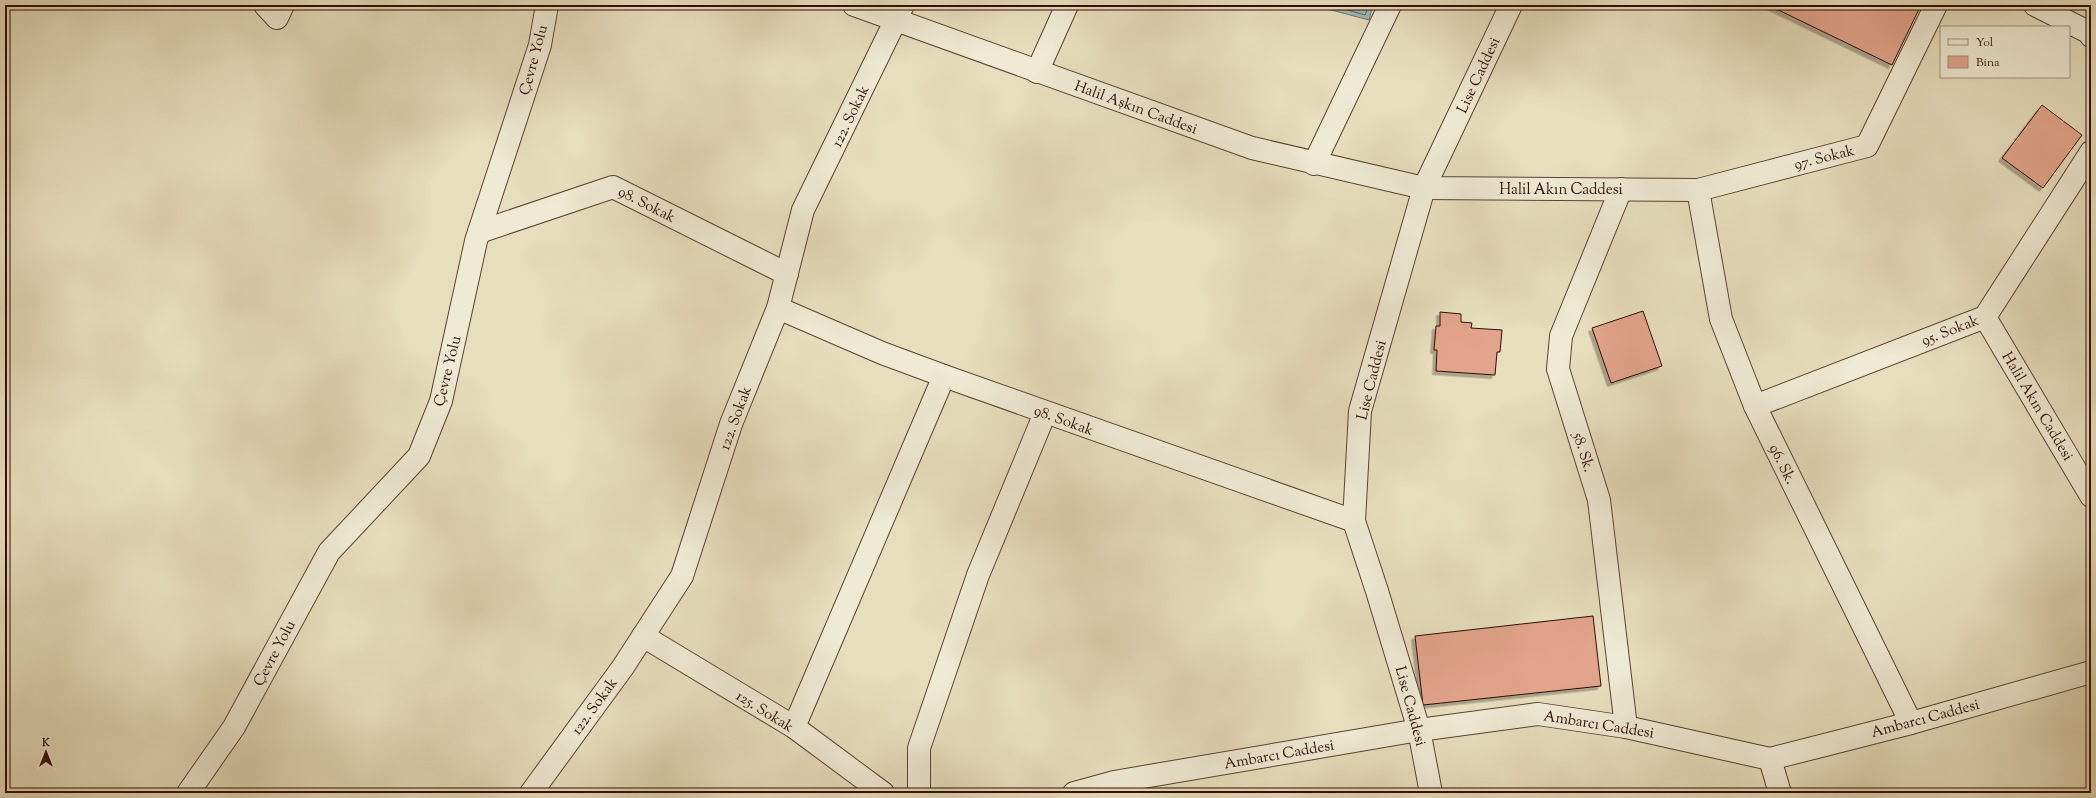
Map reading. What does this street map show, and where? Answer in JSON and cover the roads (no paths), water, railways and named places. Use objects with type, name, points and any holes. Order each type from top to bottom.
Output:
[{"type":"street","points":[[265,5],[277,18],[283,5]]},
{"type":"street","name":"Çevre Yolu","points":[[188,793],[234,727],[329,552],[418,456],[441,401],[479,232],[540,45],[547,5]]},
{"type":"street","name":"Halil Aşkın Caddesi","points":[[854,5],[900,12],[1037,72],[1092,90],[1252,148],[1314,164],[1424,188]]},
{"type":"street","points":[[1037,72],[1067,5]]},
{"type":"street","points":[[1314,164],[1390,5]]},
{"type":"street","name":"Lise Caddesi","points":[[1431,793],[1420,730],[1354,521],[1360,411],[1424,188],[1511,5]]},
{"type":"street","name":"97. Sokak","points":[[1698,190],[1867,146],[1936,5]]},
{"type":"street","points":[[2035,5],[2091,34]]},
{"type":"street","name":"122. Sokak","points":[[531,793],[623,667],[682,576],[731,424],[778,308],[803,210],[900,12]]},
{"type":"street","name":"95. Sokak","points":[[1755,406],[1984,317],[2091,152]]},
{"type":"street","name":"98. Sokak","points":[[479,232],[613,187],[786,274]]},
{"type":"street","name":"Halil Akın Caddesi","points":[[1424,188],[1698,190]]},
{"type":"street","name":"58. Sk.","points":[[1621,189],[1560,336],[1558,369],[1599,500],[1626,727]]},
{"type":"street","name":"96. Sk.","points":[[1698,190],[1721,319],[1755,406],[1910,723]]},
{"type":"street","name":"98. Sokak","points":[[778,308],[882,353],[944,376],[1045,413],[1354,521]]},
{"type":"street","name":"Halil Akın Caddesi","points":[[1984,317],[2091,496]]},
{"type":"street","points":[[794,727],[944,376]]},
{"type":"street","points":[[919,793],[919,748],[978,575],[1045,413]]},
{"type":"street","name":"125. Sokak","points":[[643,636],[794,727],[883,793]]},
{"type":"street","name":"Ambarcı Caddesi","points":[[1074,793],[1114,788],[1420,730],[1538,714],[1626,727],[1770,759],[1910,723],[2091,672]]},
{"type":"street","points":[[1770,759],[1780,793]]},
{"type":"water","points":[[1325,5],[1373,5],[1369,20],[1324,8]]}]
